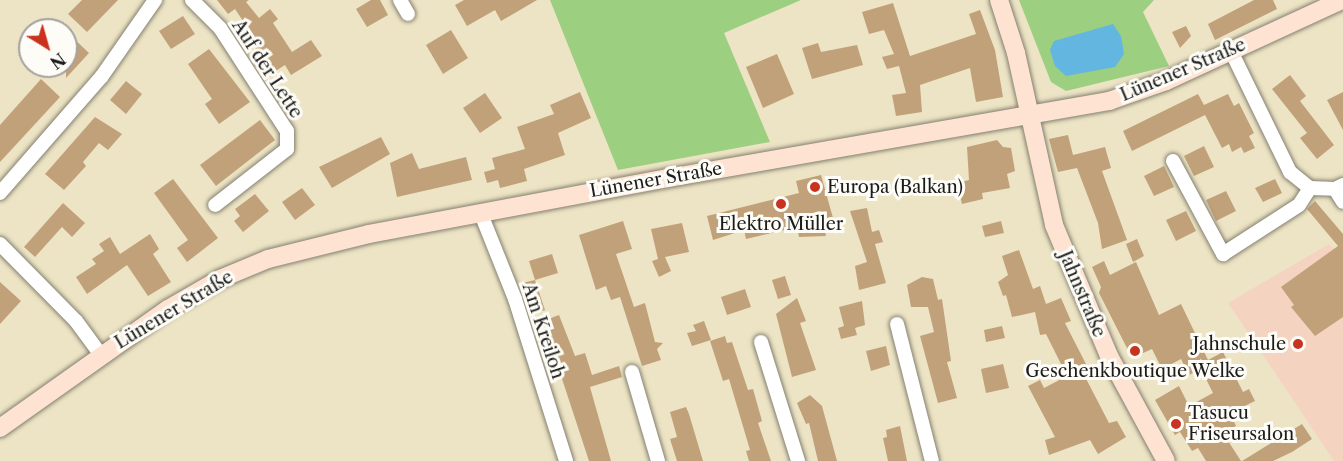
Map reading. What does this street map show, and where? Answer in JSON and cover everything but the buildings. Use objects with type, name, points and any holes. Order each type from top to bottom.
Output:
[{"type":"main road","name":"Jahnstraße","points":[[999,0],[1016,53],[1045,193],[1067,260],[1109,356],[1166,461]]},
{"type":"main road","name":"Lünener Straße","points":[[0,428],[101,355],[199,291],[268,259],[310,247],[481,214],[1109,101],[1231,51],[1342,0]]},
{"type":"street","points":[[0,193],[102,76],[155,0]]},
{"type":"street","name":"Auf der Lette","points":[[192,0],[220,28],[287,132],[287,149],[215,204]]},
{"type":"street","points":[[400,0],[408,14]]},
{"type":"street","points":[[1231,51],[1290,172],[1310,188],[1339,187],[1343,202]]},
{"type":"street","points":[[1173,161],[1223,254],[1299,205],[1310,188]]},
{"type":"street","name":"Am Kreiloh","points":[[481,214],[515,299],[566,461]]},
{"type":"street","points":[[0,244],[76,321],[101,355]]},
{"type":"street","points":[[897,324],[932,461]]},
{"type":"street","points":[[761,342],[798,461]]},
{"type":"street","points":[[632,372],[658,461]]},
{"type":"shaded area","name":"Jahnschule","points":[[1329,244],[1343,258],[1343,461],[1334,461],[1228,303]]},
{"type":"green space","points":[[550,0],[801,0],[724,33],[770,142],[618,170]]},
{"type":"green space","points":[[1019,0],[1154,0],[1143,12],[1169,66],[1066,91],[1051,82]]},
{"type":"water","points":[[1113,24],[1121,36],[1124,54],[1115,67],[1066,76],[1055,66],[1050,50],[1054,41]]},
{"type":"place","name":"Europa (Balkan)","points":[[815,187]]},
{"type":"place","name":"Elektro Müller","points":[[781,204]]},
{"type":"place","name":"Jahnschule","points":[[1298,344]]},
{"type":"place","name":"Geschenkboutique Welke","points":[[1135,351]]},
{"type":"place","name":"Tasucu Friseursalon","points":[[1176,424]]}]
